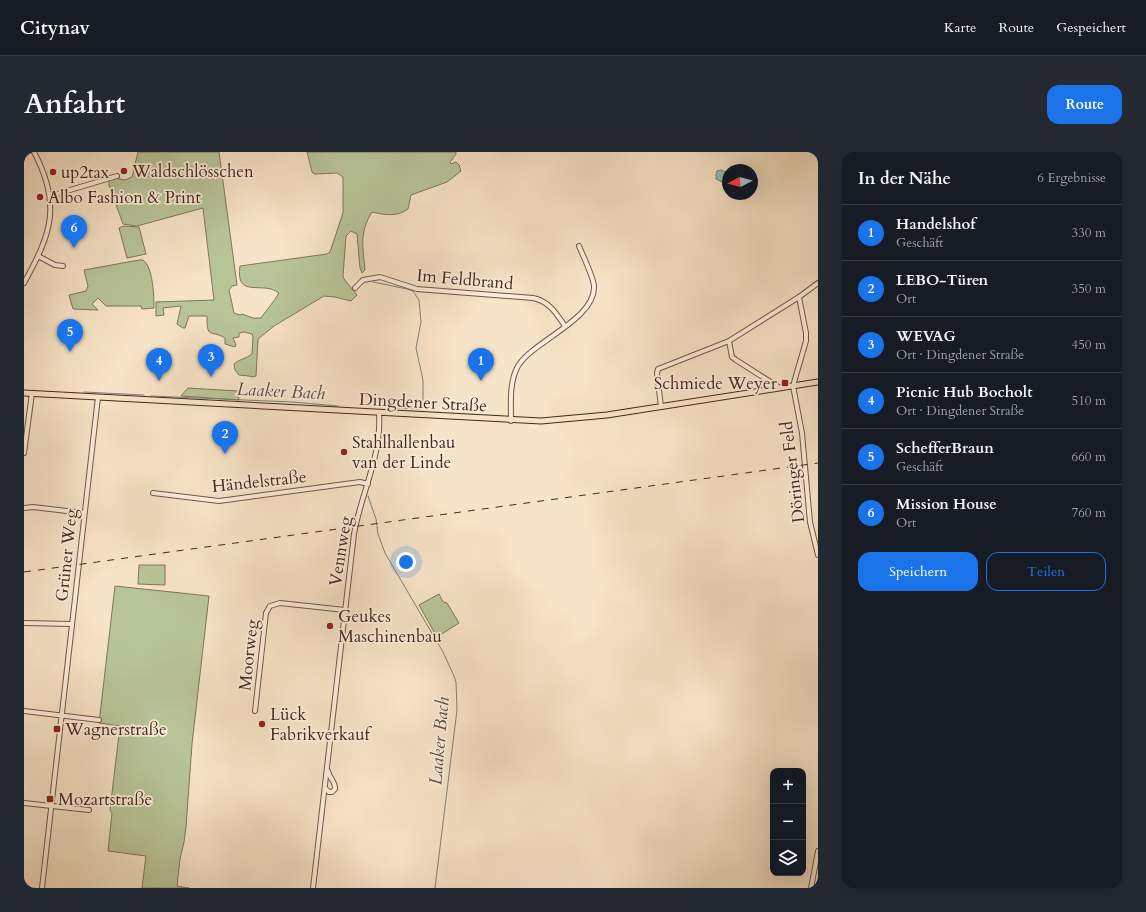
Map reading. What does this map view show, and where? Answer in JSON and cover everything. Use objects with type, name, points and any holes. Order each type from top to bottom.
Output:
[{"type":"main road","name":"Dingdener Straße","points":[[24,393],[541,422],[661,407],[818,382]]},
{"type":"street","points":[[24,283],[46,239],[49,225],[50,196],[44,173],[34,152]]},
{"type":"street","points":[[50,196],[117,176]]},
{"type":"street","points":[[510,421],[513,381],[518,367],[526,357],[575,319],[587,306],[592,296],[594,286],[579,246]]},
{"type":"street","points":[[38,256],[50,263],[63,266]]},
{"type":"street","name":"Im Feldbrand","points":[[355,288],[363,280],[380,277],[417,289],[532,298],[541,300],[548,304],[565,326]]},
{"type":"street","points":[[661,407],[657,373],[658,369],[729,341],[799,297],[818,283]]},
{"type":"street","points":[[793,386],[806,341],[806,333],[799,297]]},
{"type":"street","points":[[729,341],[732,357],[780,388]]},
{"type":"street","name":"Döringer Feld","points":[[793,386],[802,433],[810,522],[818,555]]},
{"type":"street","points":[[24,453],[32,393]]},
{"type":"street","name":"Grüner Weg","points":[[42,888],[98,397]]},
{"type":"street","name":"Vennweg","points":[[313,888],[355,527],[377,450],[380,413]]},
{"type":"street","name":"Händelstraße","points":[[153,493],[219,501],[360,482],[368,484]]},
{"type":"street","points":[[24,508],[33,507],[84,513]]},
{"type":"street","name":"Moorweg","points":[[255,711],[266,613],[270,606],[280,603],[345,610]]},
{"type":"street","points":[[24,623],[72,624]]},
{"type":"street","points":[[24,712],[99,720]]},
{"type":"street","name":"Vennweg","points":[[324,788],[329,792],[332,792],[335,789],[327,767]]},
{"type":"street","points":[[24,802],[89,810]]},
{"type":"street","points":[[811,888],[818,851]]},
{"type":"green space","points":[[138,152],[219,152],[237,285],[232,286],[229,290],[234,313],[253,318],[261,318],[279,293],[265,288],[246,286],[242,283],[240,266],[327,254],[330,252],[343,213],[343,177],[337,173],[314,174],[312,172],[307,152],[456,152],[450,162],[451,164],[456,162],[461,171],[447,182],[411,195],[408,209],[404,212],[391,215],[372,212],[365,227],[363,247],[365,270],[362,273],[360,268],[357,234],[351,231],[346,236],[343,276],[357,295],[351,301],[324,296],[274,326],[258,339],[256,376],[252,377],[239,375],[235,370],[234,364],[252,354],[252,334],[244,332],[239,333],[239,337],[233,338],[236,345],[235,347],[225,344],[225,338],[220,335],[210,333],[207,316],[189,316],[185,328],[183,328],[177,324],[181,306],[163,308],[164,315],[156,316],[156,302],[214,300],[203,208],[137,226],[123,224],[109,185],[109,177],[125,180],[132,177]]},
{"type":"green space","points":[[123,226],[139,227],[146,254],[127,258],[119,228]]},
{"type":"green space","points":[[143,260],[151,275],[154,308],[142,309],[141,306],[106,306],[98,298],[92,304],[98,310],[73,309],[69,295],[86,291],[88,286],[84,270]]},
{"type":"green space","points":[[188,388],[238,391],[239,400],[181,396]]},
{"type":"green space","points":[[139,565],[165,565],[165,585],[138,584]]},
{"type":"green space","points":[[115,586],[209,596],[192,744],[186,827],[177,886],[189,888],[142,888],[146,856],[108,851],[112,813],[110,810],[120,726],[99,723]]},
{"type":"green space","points":[[439,594],[443,602],[447,603],[459,623],[437,637],[419,605]]},
{"type":"water","points":[[722,170],[722,182],[716,179],[717,171]]},
{"type":"waterway","points":[[373,282],[413,291],[419,300],[421,322],[416,348],[423,380],[423,401],[421,409],[397,408]]},
{"type":"waterway","name":"Laaker Bach","points":[[84,392],[144,395]]},
{"type":"waterway","name":"Laaker Bach","points":[[151,396],[292,402],[338,406]]},
{"type":"waterway","name":"Laaker Bach","points":[[368,496],[376,519],[378,534],[385,553],[443,652],[456,682],[457,710],[435,888]]},
{"type":"railway","points":[[24,572],[818,463]]},
{"type":"place","name":"Waldschlösschen","points":[[124,171]]},
{"type":"place","name":"up2tax","points":[[53,172]]},
{"type":"place","name":"Albo Fashion & Print","points":[[40,197]]},
{"type":"place","name":"Mission House","points":[[74,248]]},
{"type":"place","name":"SchefferBraun","points":[[70,352]]},
{"type":"place","name":"WEVAG","points":[[211,377]]},
{"type":"place","name":"Picnic Hub Bocholt","points":[[159,381]]},
{"type":"place","name":"Handelshof","points":[[481,381]]},
{"type":"place","name":"Schmiede Weyer","points":[[785,383]]},
{"type":"place","name":"Stahlhallenbau van der Linde","points":[[344,452]]},
{"type":"place","name":"LEBO-Türen","points":[[225,454]]},
{"type":"place","name":"Geukes Maschinenbau","points":[[330,626]]},
{"type":"place","name":"Lück Fabrikverkauf","points":[[262,724]]},
{"type":"place","name":"Wagnerstraße","points":[[57,729]]},
{"type":"place","name":"Mozartstraße","points":[[50,799]]}]
